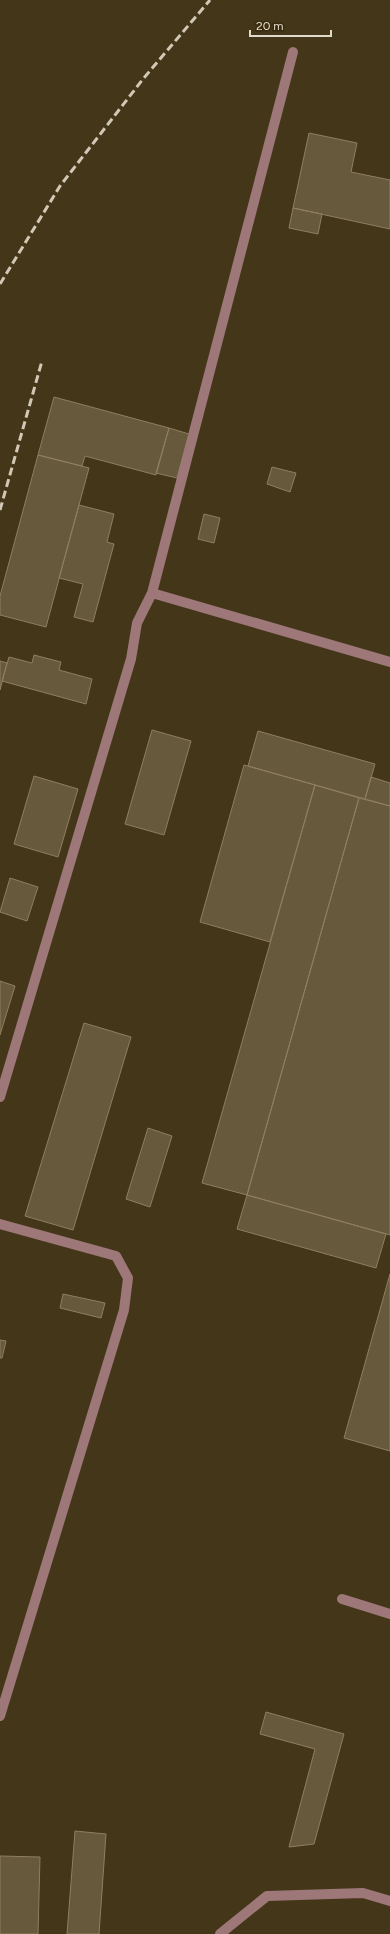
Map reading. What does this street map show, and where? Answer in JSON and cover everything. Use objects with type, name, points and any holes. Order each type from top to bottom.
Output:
[{"type":"street","points":[[0,1097],[131,659],[137,623],[152,593],[294,52]]},
{"type":"street","points":[[152,593],[390,662]]},
{"type":"street","points":[[0,1224],[116,1256],[128,1278],[124,1310],[0,1716]]},
{"type":"street","points":[[342,1599],[390,1614]]},
{"type":"street","points":[[220,1934],[267,1896],[363,1893],[390,1900]]},
{"type":"building","points":[[309,133],[357,143],[351,172],[390,180],[390,229],[293,208]]},
{"type":"building","points":[[293,208],[322,214],[318,234],[289,228]]},
{"type":"building","points":[[54,397],[169,428],[156,475],[85,456],[82,466],[38,455]]},
{"type":"building","points":[[169,428],[189,434],[177,478],[156,473]]},
{"type":"building","points":[[38,455],[89,468],[46,627],[0,615],[0,596]]},
{"type":"building","points":[[272,467],[296,473],[290,492],[267,484]]},
{"type":"building","points":[[79,505],[114,514],[107,542],[114,544],[93,622],[74,617],[83,584],[59,578]]},
{"type":"building","points":[[204,514],[220,518],[214,543],[198,539]]},
{"type":"building","points":[[34,655],[61,662],[59,670],[92,679],[86,704],[2,681],[9,657],[32,663]]},
{"type":"building","points":[[0,661],[7,663],[0,690]]},
{"type":"building","points":[[152,730],[191,741],[164,835],[125,824]]},
{"type":"building","points":[[258,731],[375,764],[365,799],[248,766]]},
{"type":"building","points":[[244,765],[315,785],[270,942],[200,922]]},
{"type":"building","points":[[34,776],[78,789],[58,857],[14,844]]},
{"type":"building","points":[[371,777],[390,783],[390,806],[365,799]]},
{"type":"building","points":[[315,785],[359,798],[247,1195],[202,1183]]},
{"type":"building","points":[[359,798],[390,806],[390,1235],[247,1195]]},
{"type":"building","points":[[10,878],[38,887],[27,921],[0,912]]},
{"type":"building","points":[[0,981],[15,986],[0,1035]]},
{"type":"building","points":[[84,1023],[131,1037],[73,1230],[25,1216]]},
{"type":"building","points":[[148,1128],[172,1136],[150,1207],[126,1199]]},
{"type":"building","points":[[247,1195],[386,1234],[376,1268],[237,1229]]},
{"type":"building","points":[[390,1274],[390,1451],[344,1438]]},
{"type":"building","points":[[63,1294],[105,1303],[101,1318],[60,1308]]},
{"type":"building","points":[[0,1340],[6,1341],[2,1358],[0,1358]]},
{"type":"building","points":[[266,1712],[344,1734],[314,1844],[289,1847],[315,1749],[260,1734]]},
{"type":"building","points":[[75,1831],[106,1834],[99,1934],[67,1934]]},
{"type":"building","points":[[0,1856],[40,1857],[38,1934],[0,1934]]},
{"type":"railway","points":[[0,284],[60,186],[143,79],[210,0]]},
{"type":"railway","points":[[0,510],[42,361]]}]
